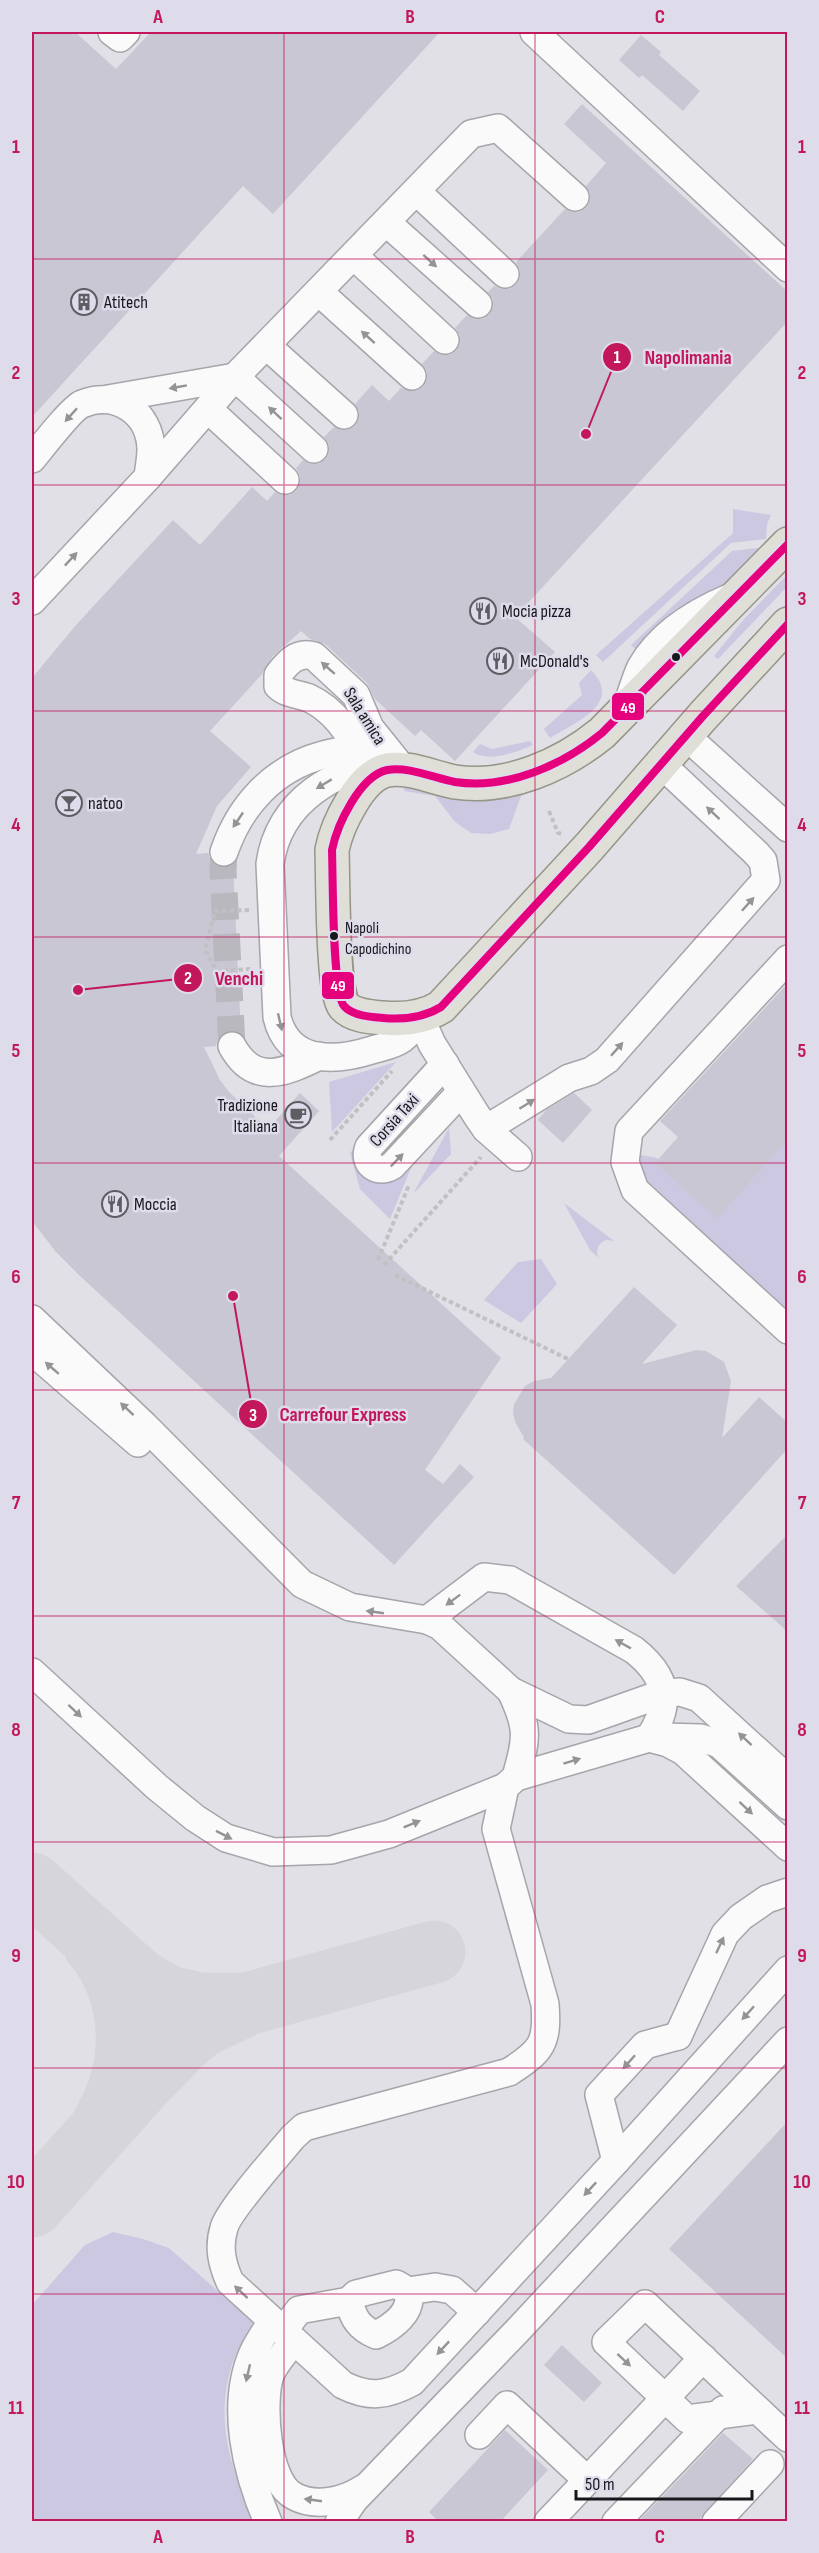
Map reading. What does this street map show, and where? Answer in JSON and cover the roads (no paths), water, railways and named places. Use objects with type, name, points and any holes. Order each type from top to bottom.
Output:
[{"type":"main road","points":[[788,544],[624,710],[584,748],[563,760],[519,777],[473,783],[404,768],[387,770],[364,765],[351,803],[336,831],[333,850],[337,974],[340,997],[344,1005],[354,1012],[367,1016],[420,1017],[431,1013],[448,1000],[589,847],[788,624]]},
{"type":"street","points":[[112,32],[120,38],[126,32]]},
{"type":"street","points":[[534,32],[788,268]]},
{"type":"street","points":[[32,602],[148,477],[236,377],[471,134],[498,128],[575,197]]},
{"type":"street","points":[[416,191],[505,274]]},
{"type":"street","points":[[386,222],[478,304]]},
{"type":"street","points":[[354,256],[445,340]]},
{"type":"street","points":[[319,292],[412,376]]},
{"type":"street","points":[[267,346],[344,415]]},
{"type":"street","points":[[32,459],[80,404],[236,377]]},
{"type":"street","points":[[236,377],[314,449]]},
{"type":"street","points":[[108,399],[131,407],[143,422],[151,447],[148,477]]},
{"type":"street","points":[[208,409],[285,480]]},
{"type":"street","name":"Sala amica","points":[[364,765],[338,719],[309,698],[282,690],[278,686],[278,675],[294,657],[307,654],[314,656],[349,687],[356,695],[370,728],[404,768]]},
{"type":"street","points":[[686,736],[788,828]]},
{"type":"street","points":[[224,852],[231,829],[259,792],[277,775],[301,761],[329,753],[364,765]]},
{"type":"street","points":[[485,1142],[568,1078],[591,1071],[607,1060],[766,880],[763,861],[756,853],[661,764]]},
{"type":"street","points":[[364,765],[348,771],[309,793],[295,808],[273,849],[270,864],[277,1017],[280,1029],[294,1047],[320,1056],[344,1057],[395,1043],[411,1030],[420,1017],[485,1142],[518,1157]]},
{"type":"street","points":[[259,792],[273,849]]},
{"type":"street","points":[[788,959],[629,1131],[625,1162],[635,1190],[788,1330]]},
{"type":"street","points":[[232,1046],[240,1060],[259,1072],[283,1072],[320,1056]]},
{"type":"street","name":"Corsia Taxi","points":[[444,1064],[369,1147],[366,1157],[368,1162],[376,1168],[388,1169],[392,1166],[461,1092]]},
{"type":"street","points":[[32,1319],[145,1426],[285,1570],[310,1589],[350,1607],[427,1620],[441,1626],[511,1691],[569,1719],[588,1720],[664,1693],[680,1692],[699,1698],[788,1779]]},
{"type":"street","points":[[32,1351],[134,1440],[228,1510]]},
{"type":"street","points":[[427,1620],[484,1577],[510,1580],[634,1650],[648,1661],[659,1678],[664,1693],[660,1722],[649,1738]]},
{"type":"street","points":[[32,1672],[157,1787],[195,1818],[226,1838],[273,1852],[331,1850],[389,1833],[510,1782],[649,1738],[683,1736],[701,1738],[718,1744],[788,1806]]},
{"type":"street","points":[[511,1691],[524,1718],[525,1734],[496,1829],[545,2004],[547,2030],[539,2048],[526,2061],[509,2072],[304,2127],[292,2137],[224,2224],[221,2241],[223,2267],[230,2282],[343,2385],[360,2394],[398,2390],[412,2382],[788,1970]]},
{"type":"street","points":[[649,1738],[668,1743],[683,1751],[788,1847]]},
{"type":"street","points":[[678,2036],[724,1934],[741,1917],[767,1899],[788,1892]]},
{"type":"street","points":[[678,2036],[705,2061]]},
{"type":"street","points":[[616,2161],[599,2095],[645,2044],[678,2036]]},
{"type":"street","points":[[339,2522],[367,2486],[519,2328],[788,2041]]},
{"type":"street","points":[[268,2522],[256,2495],[244,2448],[242,2400],[252,2354],[283,2331],[299,2310],[349,2301],[356,2294],[396,2284],[408,2291],[435,2287],[452,2290],[477,2312]]},
{"type":"street","points":[[349,2301],[352,2314],[363,2330],[376,2335],[390,2328],[406,2312],[410,2298],[408,2291]]},
{"type":"street","points":[[645,2304],[769,2416],[719,2414],[687,2419],[606,2343],[645,2304]]},
{"type":"street","points":[[283,2331],[270,2374],[264,2409],[267,2441],[281,2482],[292,2496],[314,2502],[334,2501],[367,2486]]},
{"type":"street","points":[[548,2522],[703,2358]]},
{"type":"street","points":[[479,2435],[507,2405],[587,2480]]},
{"type":"street","points":[[616,2522],[719,2414]]},
{"type":"street","points":[[716,2522],[770,2464]]},
{"type":"tunnel","points":[[224,852],[232,1046]]},
{"type":"place","name":"Atitech","points":[[84,302]]},
{"type":"place","name":"Napolimania","points":[[586,434]]},
{"type":"place","name":"Mocia pizza","points":[[483,611]]},
{"type":"place","name":"McDonald's","points":[[500,661]]},
{"type":"place","name":"natoo","points":[[69,803]]},
{"type":"place","name":"Napoli Capodichino","points":[[334,936]]},
{"type":"place","name":"Venchi","points":[[78,990]]},
{"type":"place","name":"Tradizione Italiana","points":[[298,1115]]},
{"type":"place","name":"Moccia","points":[[115,1204]]},
{"type":"place","name":"Carrefour Express","points":[[233,1296]]}]
